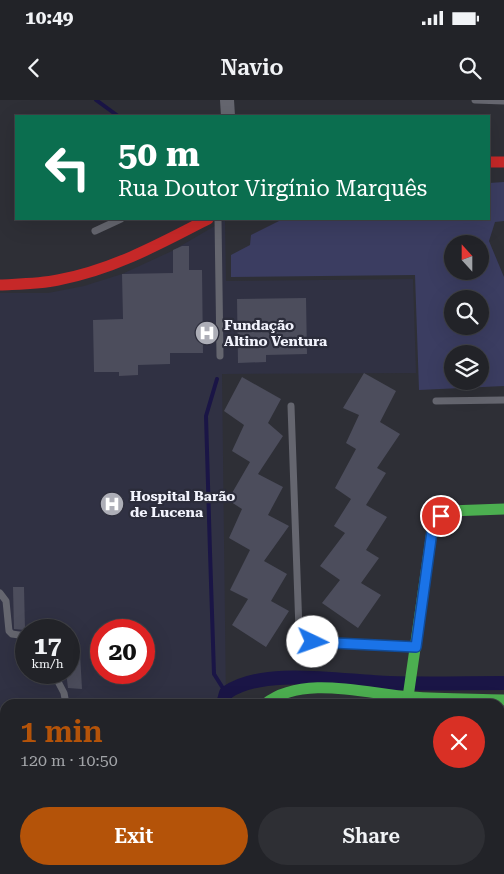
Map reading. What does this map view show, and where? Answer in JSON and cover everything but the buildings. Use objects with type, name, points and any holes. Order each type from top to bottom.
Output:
[{"type":"street","points":[[227,100],[228,115]]},
{"type":"street","points":[[490,162],[504,162]]},
{"type":"street","points":[[0,285],[39,284],[85,274],[110,266],[204,220]]},
{"type":"street","points":[[408,697],[412,668],[412,647],[433,524],[449,511],[504,509]]},
{"type":"street","points":[[271,699],[276,695],[299,689],[358,690],[408,697],[472,699]]},
{"type":"lane","points":[[475,100],[504,101]]},
{"type":"lane","points":[[95,231],[119,220]]},
{"type":"lane","points":[[218,220],[220,356]]},
{"type":"lane","points":[[436,401],[504,400]]},
{"type":"lane","points":[[290,406],[299,630],[304,637],[313,642],[412,647]]},
{"type":"lane","points":[[0,593],[6,601],[9,631],[15,634]]},
{"type":"lane","points":[[60,684],[65,699]]},
{"type":"shaded area","points":[[504,182],[504,221],[495,222],[489,241],[504,277],[504,386],[489,387],[489,345],[444,345],[444,389],[419,390],[415,275],[231,277],[231,255],[250,245],[251,235],[281,220],[490,220],[490,183]]},
{"type":"shaded area","name":"Hospital Barão de Lucena","points":[[225,220],[226,281],[413,279],[416,373],[222,374],[226,699],[0,699],[0,293],[48,293],[84,286],[122,274],[172,251]]},
{"type":"waterway","points":[[96,100],[117,115]]},
{"type":"waterway","points":[[217,379],[206,416],[214,674],[226,693]]},
{"type":"waterway","points":[[224,699],[226,693],[242,685],[261,680],[282,678],[390,683],[504,683]]},
{"type":"traffic: fast","points":[[408,699],[433,524],[449,511],[504,509]]},
{"type":"traffic: fast","points":[[273,699],[298,690],[316,688],[336,688],[446,699]]},
{"type":"traffic: jam","points":[[490,162],[504,162]]},
{"type":"traffic: jam","points":[[0,285],[29,284],[78,276],[117,263],[206,220]]},
{"type":"place","name":"Fundação Altino Ventura","points":[[207,333]]},
{"type":"place","name":"Hospital Barão de Lucena","points":[[112,504]]},
{"type":"route","points":[[313,642],[416,647],[433,524],[441,516]]}]
